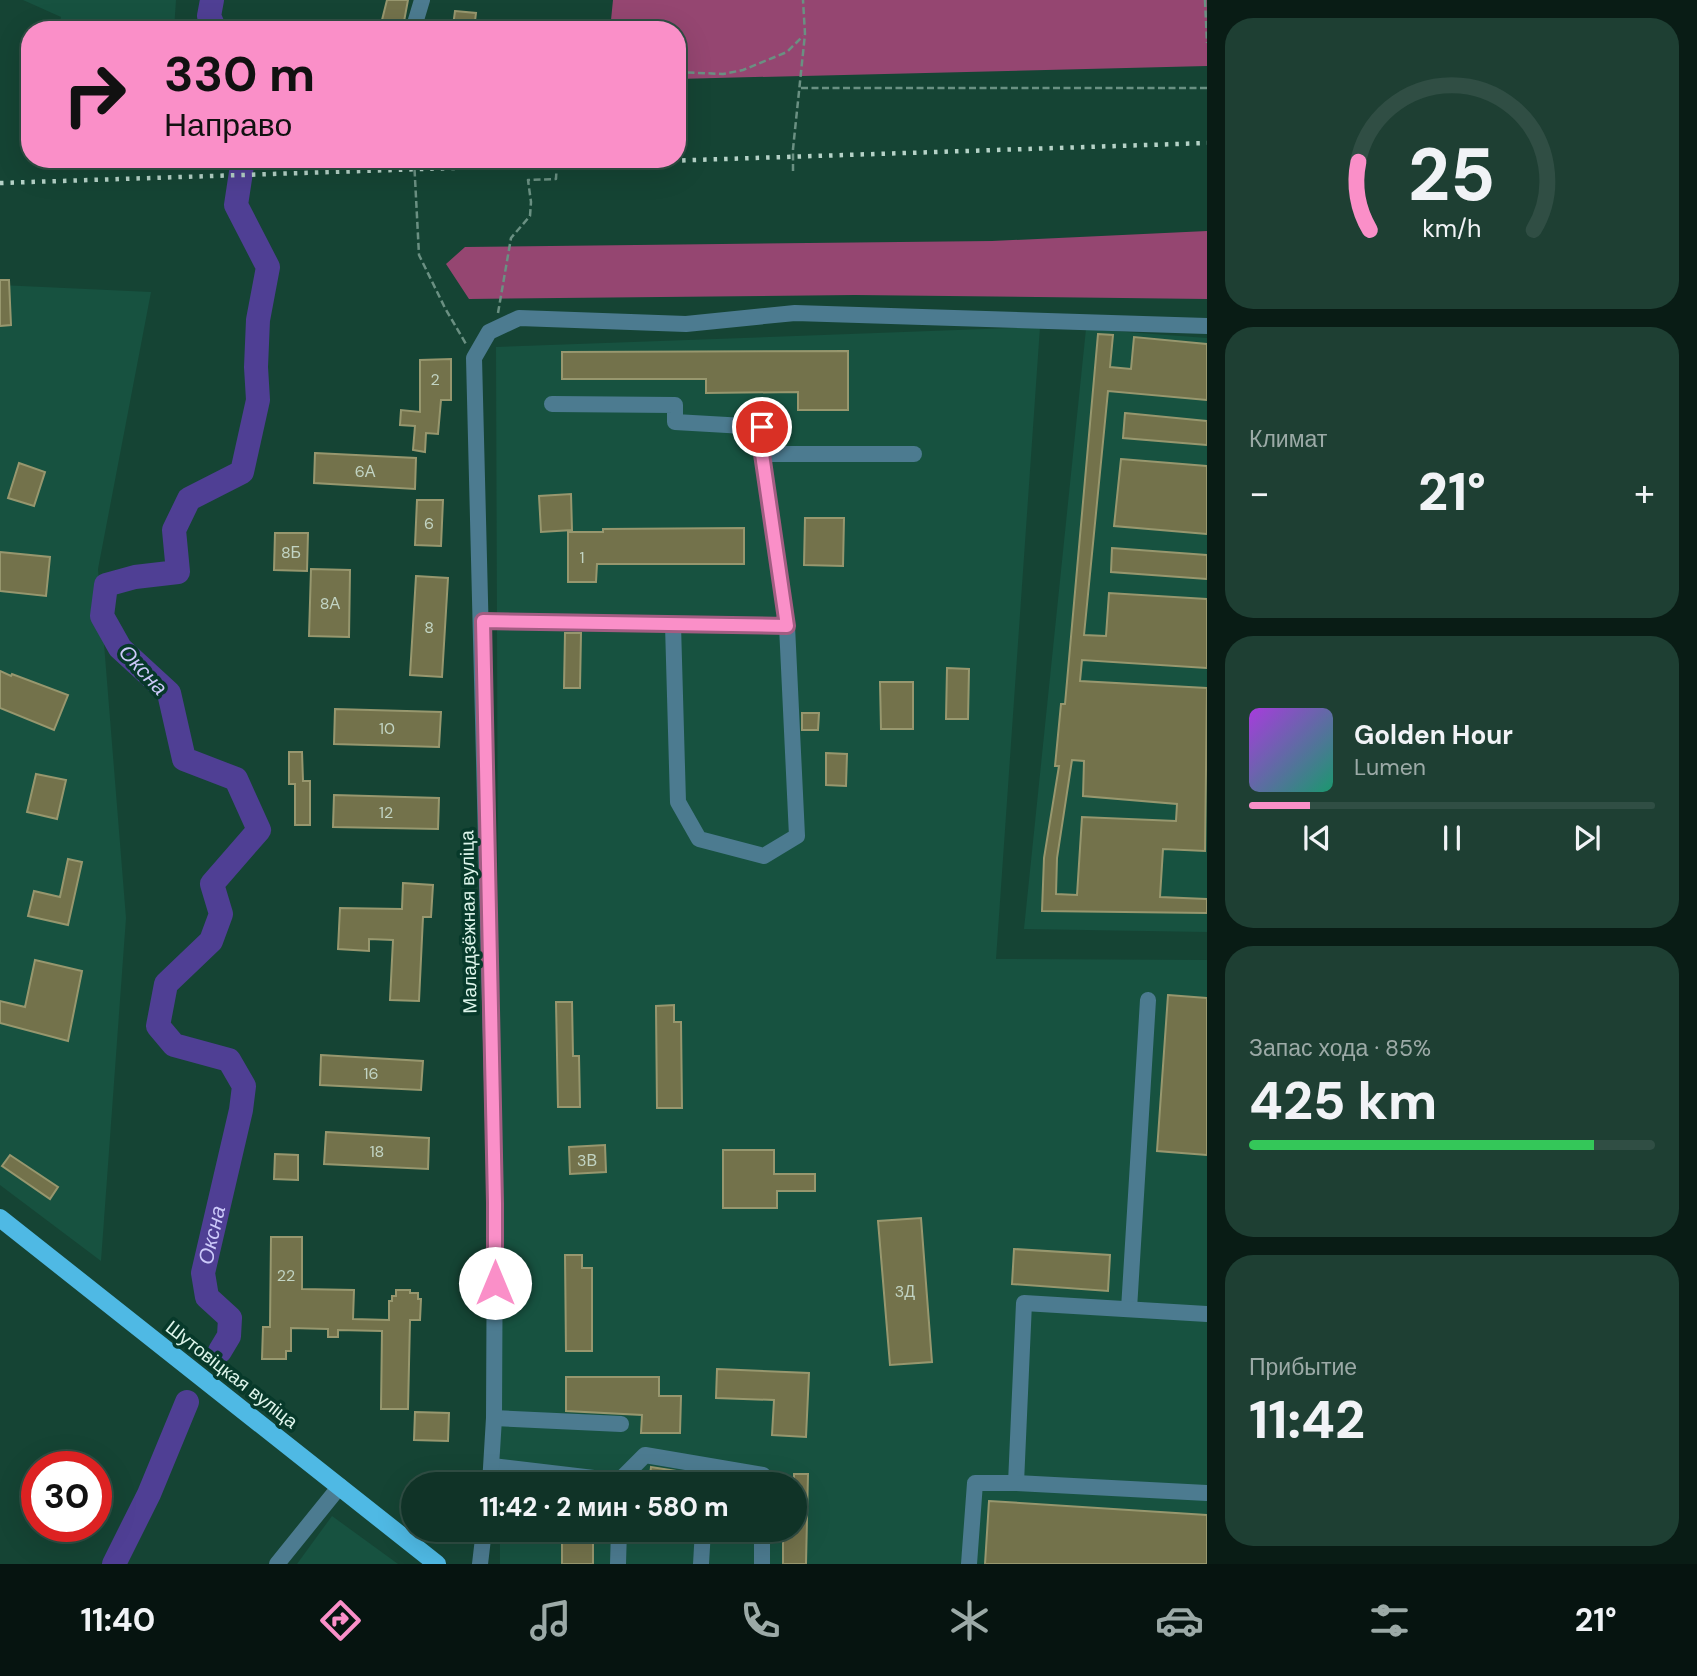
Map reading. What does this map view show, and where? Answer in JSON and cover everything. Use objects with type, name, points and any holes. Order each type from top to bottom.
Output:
[{"type":"main road","name":"Шутовіцкая вуліца","points":[[0,1218],[437,1564]]},
{"type":"street","points":[[416,21],[422,0]]},
{"type":"street","points":[[474,358],[489,332],[519,318],[686,324],[795,313],[1207,326]]},
{"type":"street","name":"Маладзёжная вуліца","points":[[474,358],[483,621],[495,1203],[491,1472]]},
{"type":"street","points":[[552,404],[675,405],[675,422],[762,427],[762,454],[787,626],[797,836],[764,856],[699,839],[678,802],[673,625]]},
{"type":"street","points":[[762,454],[914,454]]},
{"type":"street","points":[[483,621],[787,626]]},
{"type":"street","points":[[1129,1309],[1148,1000]]},
{"type":"street","points":[[1016,1483],[1024,1303],[1207,1314]]},
{"type":"street","points":[[494,1418],[621,1424]]},
{"type":"street","points":[[629,1472],[645,1455],[746,1472]]},
{"type":"street","points":[[492,1466],[537,1472]]},
{"type":"street","points":[[711,1472],[712,1466]]},
{"type":"street","points":[[969,1564],[975,1483],[1207,1493]]},
{"type":"street","points":[[277,1564],[340,1486]]},
{"type":"street","points":[[480,1564],[483,1542]]},
{"type":"street","points":[[618,1564],[619,1542]]},
{"type":"street","points":[[701,1564],[702,1542]]},
{"type":"street","points":[[762,1542],[762,1564]]},
{"type":"path","points":[[793,171],[805,34],[803,0]]},
{"type":"path","points":[[1205,0],[1207,43]]},
{"type":"path","points":[[686,72],[723,74],[743,70],[787,52],[805,34]]},
{"type":"path","points":[[801,88],[1207,88]]},
{"type":"path","points":[[414,168],[419,255],[474,358]]},
{"type":"path","points":[[496,329],[511,238],[530,216],[528,180],[556,179],[556,168]]},
{"type":"shaded area","points":[[23,0],[176,0],[175,21],[60,21],[61,17]]},
{"type":"shaded area","points":[[613,0],[1207,0],[1207,66],[686,79],[686,21],[611,21]]},
{"type":"shaded area","points":[[1207,231],[1207,299],[855,295],[469,299],[446,264],[465,247],[992,241]]},
{"type":"shaded area","points":[[0,285],[151,292],[98,569],[126,918],[101,1261],[0,1185]]},
{"type":"shaded area","points":[[1040,327],[996,959],[1207,960],[1207,1564],[500,1564],[500,1542],[807,1542],[807,1472],[500,1472],[496,347]]},
{"type":"shaded area","points":[[1086,329],[1207,338],[1207,932],[1024,929]]},
{"type":"shaded area","points":[[332,1516],[398,1564],[297,1564]]},
{"type":"building","points":[[387,0],[408,0],[404,21],[382,21]]},
{"type":"building","points":[[455,11],[476,13],[475,21],[454,21]]},
{"type":"building","points":[[0,280],[9,280],[11,325],[0,326]]},
{"type":"building","points":[[1098,334],[1113,335],[1110,367],[1131,369],[1134,337],[1207,344],[1207,400],[1108,391],[1084,635],[1106,636],[1109,593],[1207,599],[1207,668],[1082,660],[1080,681],[1207,688],[1205,851],[1163,849],[1160,897],[1207,899],[1207,913],[1042,911],[1044,858],[1059,766],[1055,766],[1061,704],[1065,704]],"holes":[[[1072,760],[1084,761],[1083,796],[1177,804],[1176,821],[1082,817],[1077,895],[1056,894],[1057,858]]]},
{"type":"building","points":[[848,351],[848,410],[798,410],[798,392],[706,393],[706,379],[562,379],[562,352]]},
{"type":"building","points":[[451,359],[451,400],[441,400],[438,434],[426,433],[425,452],[413,450],[415,426],[400,425],[401,410],[420,412],[420,360]]},
{"type":"building","points":[[1125,413],[1207,421],[1207,445],[1123,438]]},
{"type":"building","points":[[315,453],[416,458],[415,489],[314,483]]},
{"type":"building","points":[[1121,459],[1207,466],[1207,534],[1114,526]]},
{"type":"building","points":[[19,463],[45,472],[34,506],[8,498]]},
{"type":"building","points":[[571,494],[572,530],[541,532],[539,496]]},
{"type":"building","points":[[417,500],[443,500],[441,546],[415,545]]},
{"type":"building","points":[[805,518],[844,518],[843,566],[804,565]]},
{"type":"building","points":[[744,528],[744,564],[597,564],[596,582],[568,582],[568,532],[603,532],[603,529]]},
{"type":"building","points":[[275,533],[308,533],[307,571],[274,570]]},
{"type":"building","points":[[1112,548],[1207,555],[1207,579],[1111,572]]},
{"type":"building","points":[[0,552],[50,557],[46,596],[0,591]]},
{"type":"building","points":[[311,569],[350,570],[349,637],[309,636]]},
{"type":"building","points":[[416,576],[448,578],[442,677],[410,675]]},
{"type":"building","points":[[565,633],[581,633],[580,688],[564,688]]},
{"type":"building","points":[[947,668],[969,669],[968,719],[946,719]]},
{"type":"building","points":[[0,671],[68,695],[54,730],[0,708]]},
{"type":"building","points":[[880,682],[913,682],[913,729],[881,729]]},
{"type":"building","points":[[335,709],[441,712],[439,747],[334,744]]},
{"type":"building","points":[[802,713],[819,713],[818,730],[802,730]]},
{"type":"building","points":[[289,752],[302,752],[303,781],[310,781],[310,825],[295,825],[295,784],[289,784]]},
{"type":"building","points":[[826,753],[847,754],[846,786],[826,785]]},
{"type":"building","points":[[36,774],[66,780],[57,819],[27,812]]},
{"type":"building","points":[[334,795],[439,798],[438,829],[333,827]]},
{"type":"building","points":[[68,859],[82,862],[68,925],[28,916],[34,891],[60,897]]},
{"type":"building","points":[[403,883],[433,885],[431,917],[423,917],[419,1001],[390,1000],[393,940],[369,939],[369,951],[338,949],[340,908],[402,909]]},
{"type":"building","points":[[35,960],[82,971],[68,1041],[0,1023],[0,1001],[25,1007]]},
{"type":"building","points":[[1168,995],[1207,998],[1207,1155],[1157,1151]]},
{"type":"building","points":[[556,1002],[572,1002],[573,1056],[579,1056],[580,1107],[558,1107]]},
{"type":"building","points":[[674,1005],[674,1022],[681,1022],[682,1108],[657,1108],[656,1006]]},
{"type":"building","points":[[321,1055],[423,1061],[421,1090],[320,1085]]},
{"type":"building","points":[[326,1132],[429,1138],[428,1169],[324,1164]]},
{"type":"building","points":[[605,1145],[606,1172],[570,1174],[569,1147]]},
{"type":"building","points":[[723,1150],[774,1150],[774,1174],[815,1174],[815,1191],[777,1191],[777,1208],[723,1208]]},
{"type":"building","points":[[275,1154],[298,1155],[298,1180],[274,1179]]},
{"type":"building","points":[[10,1155],[58,1187],[50,1199],[2,1166]]},
{"type":"building","points":[[921,1218],[932,1362],[890,1365],[878,1221]]},
{"type":"building","points":[[271,1237],[302,1237],[302,1289],[354,1290],[353,1319],[389,1320],[389,1301],[392,1301],[392,1296],[396,1296],[396,1290],[418,1293],[418,1299],[421,1299],[420,1320],[410,1320],[408,1409],[381,1409],[382,1331],[338,1330],[338,1337],[328,1337],[328,1329],[291,1328],[291,1351],[286,1351],[286,1359],[262,1359],[263,1327],[270,1327]]},
{"type":"building","points":[[1014,1249],[1110,1255],[1108,1291],[1012,1284]]},
{"type":"building","points":[[565,1255],[582,1255],[582,1268],[592,1268],[592,1351],[566,1351]]},
{"type":"building","points":[[717,1369],[809,1373],[806,1437],[772,1435],[774,1400],[716,1398]]},
{"type":"building","points":[[566,1377],[659,1377],[659,1396],[681,1396],[680,1433],[641,1433],[642,1415],[566,1411]]},
{"type":"building","points":[[415,1412],[449,1413],[448,1441],[414,1440]]},
{"type":"building","points":[[651,1467],[684,1472],[650,1472]]},
{"type":"building","points":[[989,1501],[1207,1515],[1207,1564],[985,1564]]},
{"type":"building","points":[[562,1542],[593,1542],[593,1564],[562,1564]]},
{"type":"building","points":[[783,1542],[806,1542],[806,1564],[783,1564]]},
{"type":"waterway","name":"Оксна","points":[[211,21],[209,16],[212,0]]},
{"type":"waterway","name":"Оксна","points":[[220,1351],[229,1336],[230,1318],[207,1297],[203,1273],[241,1110],[244,1086],[229,1060],[174,1045],[158,1026],[166,984],[211,941],[221,914],[212,884],[259,830],[236,779],[184,759],[169,693],[120,648],[102,616],[106,585],[135,577],[178,572],[174,530],[189,499],[242,472],[258,400],[258,320],[268,267],[236,205],[242,168]]},
{"type":"waterway","name":"Оксна","points":[[114,1564],[149,1494],[187,1402]]},
{"type":"railway","points":[[686,160],[1207,143]]},
{"type":"railway","points":[[0,183],[453,168]]},
{"type":"route","points":[[495,1283],[483,621],[787,626],[762,454],[762,427]]}]
